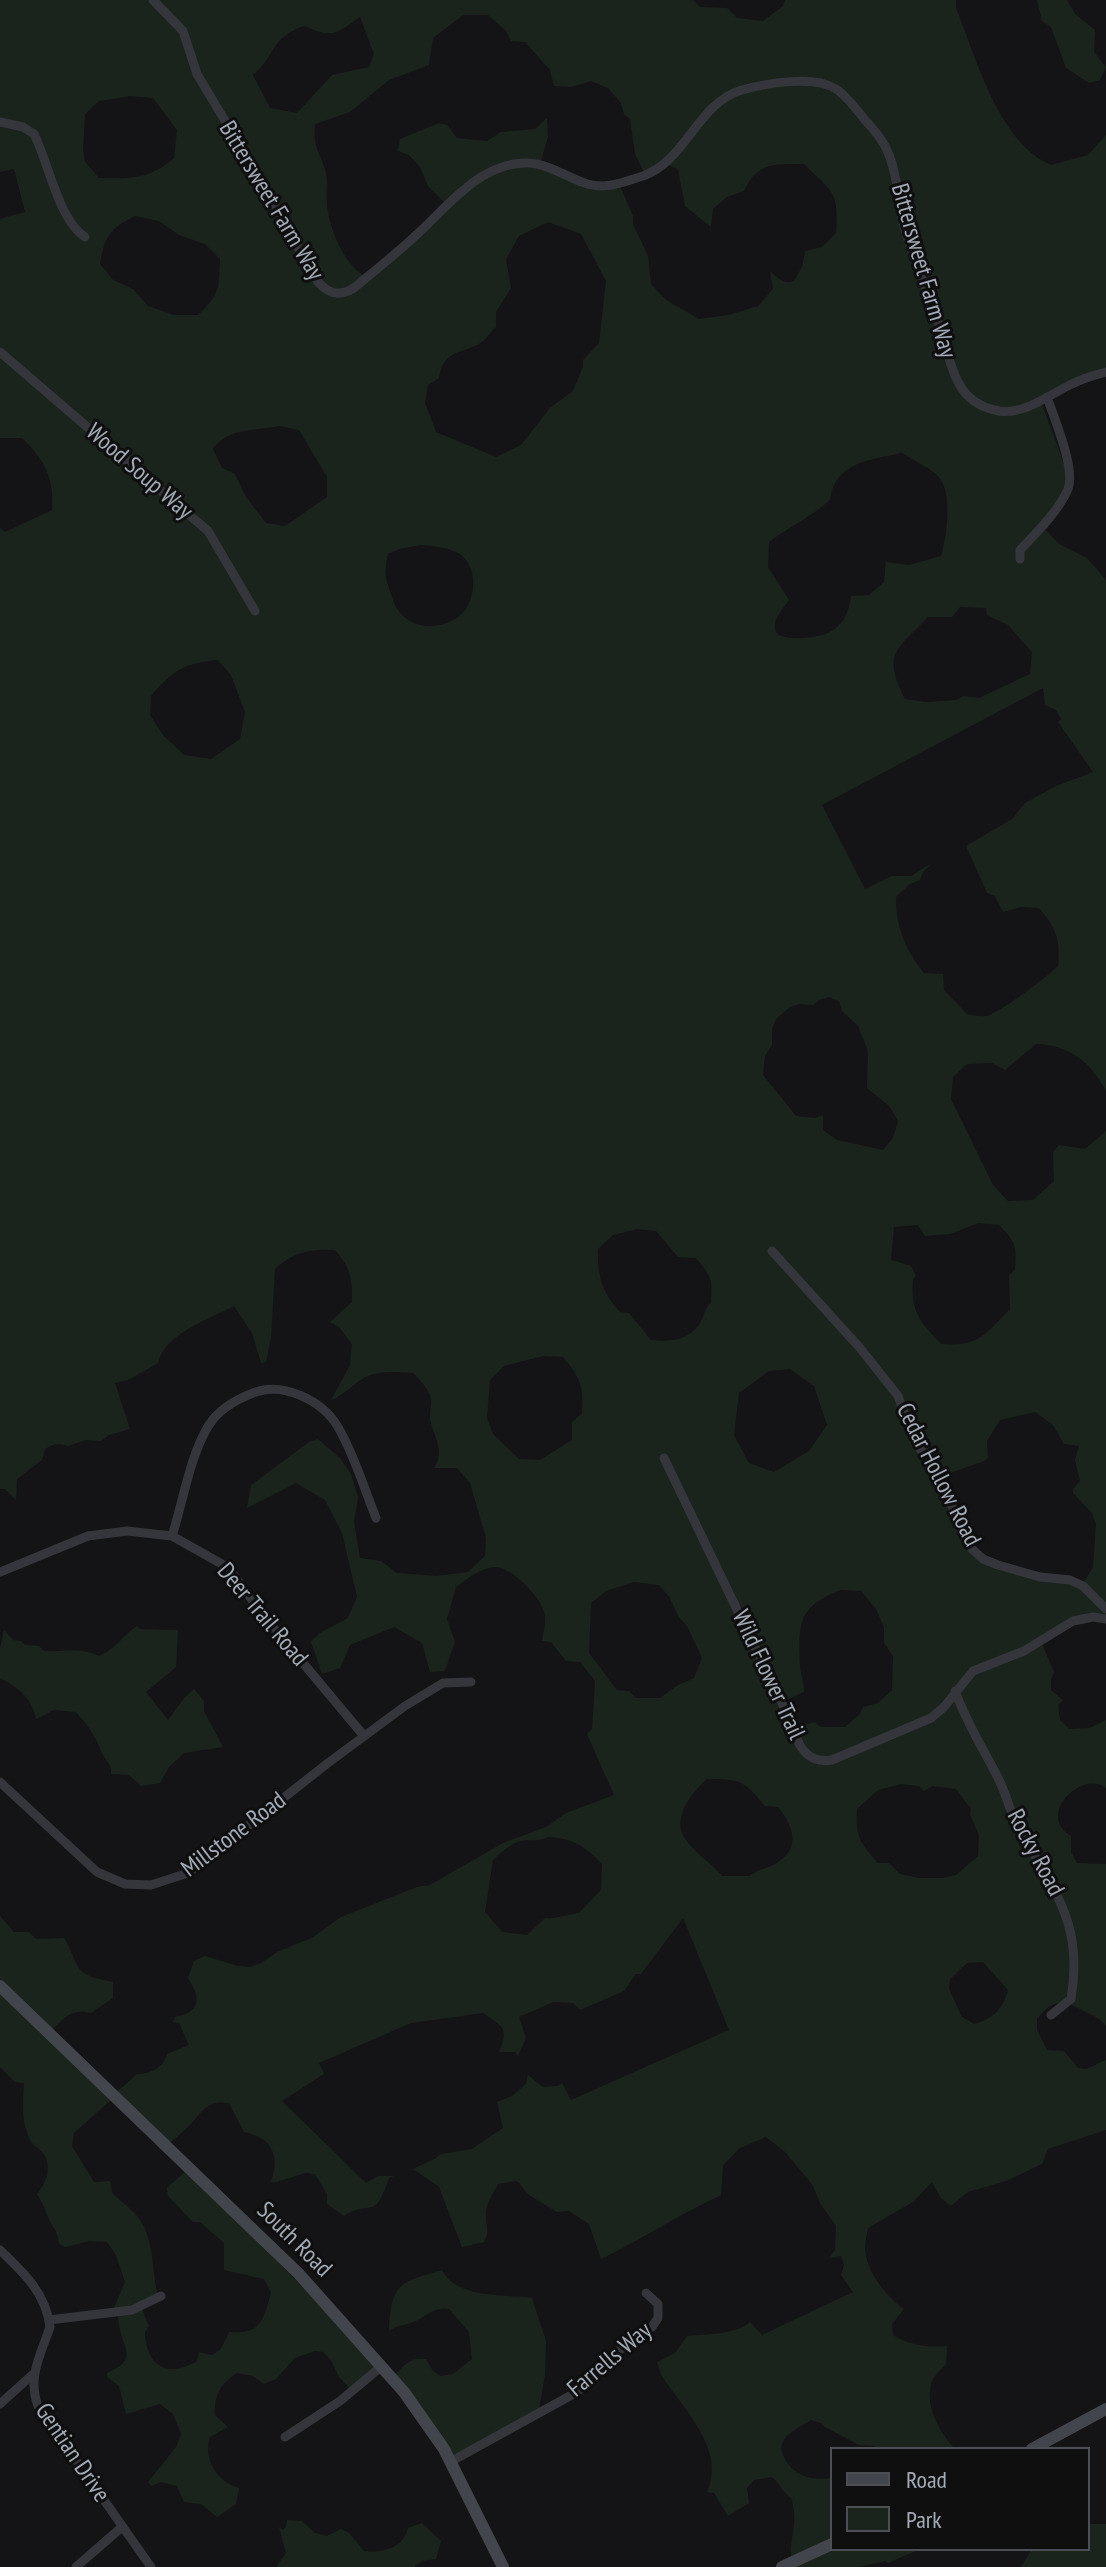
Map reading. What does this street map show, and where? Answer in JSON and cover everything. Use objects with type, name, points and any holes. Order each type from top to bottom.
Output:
[{"type":"street","name":"Bittersweet Farm Way","points":[[153,0],[183,31],[197,74],[273,201],[314,277],[333,294],[343,295],[354,288],[480,177],[526,163],[548,165],[583,182],[600,186],[619,184],[665,164],[723,98],[742,90],[811,81],[838,90],[882,140],[890,156],[905,228],[944,338],[953,374],[961,389],[982,406],[999,411],[1022,408],[1073,383],[1106,372]]},
{"type":"street","points":[[0,122],[23,127],[34,134],[66,215],[76,231],[85,237]]},
{"type":"street","name":"Wood Soup Way","points":[[0,352],[208,531],[255,611]]},
{"type":"street","points":[[1020,559],[1020,550],[1047,521],[1069,487],[1061,438],[1047,397]]},
{"type":"street","name":"Cedar Hollow Road","points":[[772,1251],[860,1348],[898,1396],[915,1441],[945,1486],[962,1534],[972,1549],[983,1559],[998,1565],[1040,1577],[1070,1580],[1083,1586],[1106,1609]]},
{"type":"street","points":[[172,1536],[200,1441],[209,1423],[221,1410],[260,1390],[279,1389],[295,1393],[325,1410],[338,1427],[376,1518]]},
{"type":"street","name":"Wild Flower Trail","points":[[664,1458],[771,1677],[798,1741],[809,1757],[832,1760],[924,1721],[936,1715],[973,1671],[1024,1651],[1066,1625],[1093,1617],[1106,1619]]},
{"type":"street","name":"Deer Trail Road","points":[[0,1572],[88,1536],[127,1531],[172,1536],[229,1568],[262,1614],[364,1736]]},
{"type":"street","name":"Millstone Road","points":[[0,1782],[97,1872],[125,1884],[151,1885],[188,1873],[364,1736],[443,1683],[471,1682]]},
{"type":"street","name":"Rocky Road","points":[[955,1691],[966,1723],[1001,1783],[1013,1816],[1063,1903],[1071,1929],[1075,1978],[1071,1999],[1051,2015]]},
{"type":"street","name":"South Road","points":[[0,1986],[299,2274],[382,2366],[415,2406],[450,2462],[503,2567]]},
{"type":"street","points":[[0,2250],[33,2283],[49,2320],[132,2310],[161,2296]]},
{"type":"street","name":"Farrells Way","points":[[450,2462],[577,2392],[618,2351],[652,2327],[658,2318],[658,2304],[646,2293]]},
{"type":"street","name":"Gentian Drive","points":[[49,2320],[50,2327],[32,2375],[32,2391],[38,2406],[151,2567]]},
{"type":"street","points":[[285,2437],[340,2401],[382,2366]]},
{"type":"street","points":[[0,2404],[32,2375]]},
{"type":"street","points":[[1036,2447],[1106,2409]]},
{"type":"street","points":[[76,2567],[122,2527]]},
{"type":"street","points":[[782,2567],[830,2545]]},
{"type":"green space","points":[[0,0],[693,0],[700,7],[727,8],[737,18],[763,21],[783,6],[785,0],[956,0],[956,8],[991,96],[1017,138],[1033,154],[1051,165],[1088,155],[1106,135],[1106,375],[1074,384],[1041,402],[1072,485],[1045,529],[1059,544],[1087,558],[1106,580],[1106,1091],[1086,1063],[1068,1051],[1036,1044],[1005,1070],[992,1063],[967,1064],[953,1077],[951,1099],[993,1185],[1008,1201],[1033,1200],[1054,1181],[1053,1152],[1059,1145],[1085,1149],[1106,1131],[1106,1621],[1080,1623],[1042,1644],[1054,1672],[1051,1690],[1063,1700],[1058,1705],[1060,1720],[1069,1729],[1090,1728],[1106,1720],[1106,1788],[1086,1784],[1075,1789],[1060,1806],[1058,1817],[1061,1827],[1071,1836],[1071,1852],[1077,1863],[1106,1864],[1106,2026],[1094,2016],[1061,2003],[1051,2005],[1042,2013],[1037,2019],[1037,2030],[1047,2050],[1064,2051],[1078,2068],[1086,2069],[1106,2060],[1106,2130],[1048,2149],[1042,2164],[1006,2181],[968,2192],[951,2206],[941,2198],[932,2182],[913,2202],[868,2228],[865,2248],[869,2266],[884,2290],[904,2309],[892,2324],[893,2335],[919,2345],[947,2346],[946,2364],[932,2381],[930,2402],[939,2427],[953,2447],[859,2445],[811,2420],[787,2436],[781,2449],[792,2469],[798,2473],[810,2478],[830,2478],[830,2551],[915,2551],[888,2563],[859,2567],[787,2567],[792,2563],[793,2508],[791,2498],[772,2477],[754,2480],[747,2488],[749,2503],[728,2516],[714,2493],[707,2492],[712,2477],[711,2461],[700,2430],[661,2375],[657,2362],[675,2353],[687,2336],[729,2332],[750,2322],[762,2335],[853,2292],[841,2275],[844,2265],[841,2256],[829,2258],[835,2250],[836,2226],[820,2203],[812,2184],[785,2152],[766,2137],[740,2148],[723,2165],[721,2195],[601,2259],[589,2224],[569,2211],[557,2212],[529,2195],[517,2181],[498,2184],[487,2208],[484,2242],[462,2247],[439,2187],[413,2169],[441,2154],[472,2149],[503,2128],[497,2102],[512,2096],[526,2084],[528,2075],[543,2087],[562,2083],[571,2100],[729,2030],[683,1918],[641,1974],[636,1974],[624,1991],[580,2010],[573,2003],[553,2002],[519,2017],[526,2038],[518,2056],[515,2052],[499,2052],[504,2038],[502,2028],[483,2013],[411,2023],[319,2063],[324,2074],[282,2101],[366,2183],[378,2176],[394,2176],[389,2178],[375,2205],[344,2216],[327,2204],[327,2194],[315,2174],[306,2173],[273,2183],[275,2164],[271,2149],[261,2138],[244,2132],[229,2103],[207,2107],[166,2146],[117,2092],[137,2074],[147,2073],[159,2066],[167,2054],[189,2045],[179,2023],[173,2022],[175,2017],[190,2012],[196,2003],[195,1992],[188,1978],[194,1961],[205,1956],[238,1966],[250,1967],[261,1963],[277,1952],[312,1938],[341,1917],[417,1887],[430,1885],[503,1843],[546,1827],[566,1813],[614,1795],[587,1734],[592,1729],[595,1681],[580,1662],[566,1661],[551,1642],[542,1641],[545,1616],[539,1601],[517,1577],[501,1568],[483,1570],[456,1587],[447,1619],[455,1642],[445,1671],[430,1672],[422,1643],[394,1627],[350,1645],[340,1668],[322,1674],[311,1642],[320,1633],[348,1618],[357,1597],[342,1533],[325,1500],[296,1483],[247,1508],[251,1485],[309,1442],[318,1439],[340,1458],[351,1474],[358,1497],[354,1522],[360,1558],[381,1561],[397,1573],[437,1576],[468,1572],[485,1556],[486,1538],[470,1483],[457,1468],[434,1468],[439,1449],[430,1419],[431,1399],[413,1373],[374,1374],[331,1400],[350,1365],[352,1344],[339,1327],[330,1322],[352,1302],[350,1274],[335,1250],[303,1253],[275,1269],[271,1337],[266,1362],[261,1363],[252,1333],[234,1306],[178,1336],[162,1353],[158,1363],[128,1380],[115,1383],[130,1429],[109,1435],[101,1441],[86,1440],[68,1446],[51,1446],[45,1449],[42,1460],[17,1479],[16,1500],[5,1489],[0,1489],[0,528],[5,532],[52,510],[50,479],[42,462],[22,438],[0,438],[0,219],[25,212],[14,169],[0,172]],"holes":[[[463,15],[488,15],[506,31],[511,41],[525,42],[550,70],[554,86],[571,87],[591,81],[608,88],[630,119],[635,154],[646,176],[668,165],[678,169],[685,206],[711,227],[713,209],[727,197],[744,191],[761,169],[804,164],[822,181],[835,200],[836,233],[822,247],[805,251],[802,267],[794,281],[784,281],[770,271],[773,289],[758,306],[729,315],[699,319],[666,300],[651,284],[648,256],[620,186],[586,185],[540,164],[548,137],[547,118],[535,129],[501,132],[487,141],[457,138],[447,125],[439,123],[400,139],[398,151],[409,155],[420,167],[428,186],[444,202],[402,247],[365,276],[344,255],[331,224],[326,173],[316,145],[315,124],[350,112],[389,80],[429,65],[433,38]],[[360,17],[374,54],[369,67],[332,75],[297,113],[270,108],[253,75],[279,42],[304,26],[334,33]],[[130,96],[153,98],[177,130],[174,158],[148,174],[99,178],[85,162],[85,114],[99,101]],[[135,216],[159,221],[179,235],[205,244],[220,259],[218,284],[211,302],[198,315],[174,315],[148,306],[133,289],[113,280],[100,264],[110,234]],[[548,222],[581,234],[606,281],[599,343],[583,360],[573,391],[550,408],[521,445],[496,457],[436,432],[425,403],[428,385],[439,378],[444,363],[452,355],[477,345],[496,327],[496,312],[511,288],[506,259],[519,236]],[[280,426],[299,430],[327,477],[327,497],[285,526],[266,523],[246,497],[235,474],[222,468],[213,449],[234,433]],[[902,453],[942,481],[947,501],[947,525],[941,556],[909,565],[886,562],[884,582],[869,595],[851,596],[844,618],[833,630],[807,638],[782,636],[777,633],[775,625],[789,600],[768,567],[769,542],[830,500],[833,487],[847,470]],[[421,545],[458,553],[470,566],[473,575],[472,595],[464,612],[437,626],[409,621],[396,607],[387,580],[388,554]],[[960,607],[986,608],[987,615],[1008,625],[1032,652],[1030,674],[979,698],[963,696],[957,700],[926,702],[905,699],[894,672],[896,654],[928,617],[952,617]],[[218,660],[231,675],[245,712],[240,739],[211,759],[184,755],[163,735],[150,715],[151,696],[180,669]],[[1043,688],[1045,705],[1056,710],[1061,719],[1058,722],[1093,772],[1056,786],[1025,803],[1012,819],[966,846],[987,893],[995,896],[1003,912],[1021,907],[1039,908],[1045,915],[1058,941],[1058,966],[992,1014],[967,1014],[944,990],[943,974],[924,973],[907,947],[900,928],[896,897],[910,884],[920,880],[932,863],[911,876],[892,876],[865,889],[822,805]],[[829,997],[839,1001],[842,1011],[858,1026],[868,1051],[867,1088],[890,1107],[898,1121],[893,1138],[883,1150],[837,1140],[823,1130],[823,1115],[815,1118],[796,1116],[763,1075],[776,1019],[790,1007],[814,1005]],[[978,1223],[999,1225],[1012,1240],[1015,1270],[1009,1275],[1010,1309],[981,1337],[965,1343],[941,1344],[918,1315],[912,1290],[916,1276],[911,1266],[891,1260],[894,1227],[918,1225],[925,1236],[950,1234]],[[637,1229],[656,1231],[678,1257],[696,1258],[711,1283],[711,1302],[699,1325],[683,1337],[651,1340],[629,1313],[620,1312],[609,1298],[600,1276],[598,1249],[613,1235]],[[543,1356],[563,1357],[577,1377],[582,1413],[572,1422],[572,1440],[540,1460],[519,1459],[493,1434],[487,1418],[490,1380],[504,1366]],[[790,1369],[814,1386],[827,1425],[809,1451],[774,1472],[749,1463],[734,1435],[739,1393],[769,1371]],[[1035,1412],[1053,1425],[1064,1444],[1079,1446],[1075,1460],[1080,1481],[1073,1493],[1092,1513],[1096,1524],[1093,1567],[1082,1586],[980,1558],[964,1538],[939,1477],[988,1458],[987,1441],[1000,1420]],[[634,1582],[659,1585],[687,1626],[702,1658],[694,1678],[660,1698],[636,1698],[629,1691],[617,1690],[589,1653],[591,1603],[606,1591]],[[841,1590],[861,1591],[876,1609],[884,1627],[884,1643],[893,1656],[892,1690],[878,1703],[863,1707],[860,1714],[845,1727],[820,1727],[815,1722],[794,1728],[784,1701],[804,1692],[800,1666],[801,1628],[815,1603]],[[707,1779],[727,1780],[746,1786],[765,1806],[778,1807],[783,1814],[792,1835],[790,1849],[775,1864],[750,1876],[722,1876],[690,1845],[682,1832],[682,1815],[695,1791]],[[901,1784],[919,1786],[924,1791],[933,1786],[956,1789],[971,1809],[970,1815],[979,1835],[978,1856],[956,1875],[919,1878],[900,1874],[889,1863],[878,1863],[863,1844],[858,1833],[857,1809],[878,1790]],[[548,1837],[564,1839],[590,1852],[602,1864],[601,1890],[579,1913],[545,1918],[527,1935],[502,1932],[485,1912],[493,1860],[517,1842]],[[983,1962],[1008,1990],[1000,2008],[987,2019],[974,2024],[962,2017],[949,1989],[950,1979],[967,1963]]]},
{"type":"green space","points":[[1037,0],[1067,0],[1075,14],[1095,30],[1094,52],[1106,67],[1100,80],[1089,83],[1066,68],[1051,27],[1042,21]]},
{"type":"green space","points":[[137,1626],[140,1629],[178,1630],[176,1667],[146,1692],[168,1720],[194,1689],[204,1701],[204,1711],[223,1747],[184,1753],[169,1767],[160,1783],[141,1786],[129,1775],[111,1774],[94,1735],[76,1712],[54,1710],[36,1719],[24,1694],[0,1678],[0,1649],[4,1630],[13,1640],[39,1646],[44,1651],[79,1651],[99,1656]]},
{"type":"green space","points":[[0,1916],[14,1932],[29,1932],[36,1939],[64,1938],[84,1973],[113,1982],[113,1998],[91,2013],[72,2013],[49,2033],[112,2099],[74,2133],[72,2146],[94,2182],[110,2181],[112,2193],[134,2213],[145,2229],[158,2295],[140,2305],[149,2326],[145,2332],[146,2344],[154,2361],[168,2369],[177,2369],[197,2361],[199,2352],[212,2355],[221,2349],[229,2332],[248,2331],[259,2324],[271,2292],[264,2279],[224,2270],[224,2243],[200,2222],[193,2222],[168,2196],[167,2188],[187,2170],[379,2365],[353,2392],[339,2377],[331,2360],[323,2352],[315,2351],[295,2358],[276,2379],[264,2384],[253,2376],[237,2373],[226,2381],[217,2396],[215,2415],[228,2427],[210,2437],[208,2453],[218,2475],[239,2488],[236,2504],[217,2517],[201,2504],[184,2502],[177,2486],[161,2482],[151,2486],[148,2482],[176,2447],[181,2434],[173,2414],[160,2404],[126,2414],[119,2386],[107,2377],[107,2373],[122,2364],[127,2354],[117,2309],[114,2308],[125,2282],[116,2255],[107,2242],[89,2241],[65,2247],[59,2244],[37,2194],[47,2175],[48,2164],[27,2133],[23,2112],[24,2083],[15,2082],[0,2067]]},
{"type":"green space","points":[[442,2270],[458,2286],[469,2291],[532,2298],[546,2341],[545,2375],[538,2416],[451,2464],[394,2376],[416,2359],[426,2359],[440,2376],[453,2374],[472,2359],[469,2332],[449,2309],[443,2308],[389,2331],[392,2303],[400,2287]]},
{"type":"green space","points":[[287,2520],[302,2521],[315,2533],[327,2536],[341,2529],[349,2533],[364,2551],[391,2548],[402,2541],[408,2528],[422,2523],[441,2541],[436,2559],[422,2561],[414,2567],[276,2567],[286,2553],[279,2527],[283,2530]]},
{"type":"green space","points":[[1090,2524],[1106,2524],[1106,2567],[1021,2567],[1031,2551],[1090,2551]]}]
